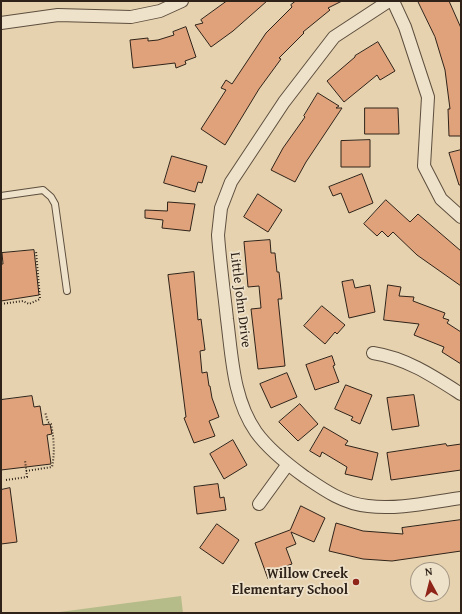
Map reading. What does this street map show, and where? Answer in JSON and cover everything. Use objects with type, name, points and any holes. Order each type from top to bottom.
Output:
[{"type":"street","points":[[1,22],[58,15],[131,17],[160,11],[182,1]]},
{"type":"street","name":"Little John Drive","points":[[389,1],[334,37],[284,102],[231,182],[221,208],[218,235],[234,367],[240,402],[256,432],[270,449],[288,464],[328,492],[352,503],[367,506],[392,507],[461,498]]},
{"type":"street","points":[[393,1],[405,27],[428,97],[424,166],[441,199],[461,217]]},
{"type":"street","points":[[372,353],[390,356],[427,372],[461,394]]},
{"type":"street","points":[[259,504],[288,464]]},
{"type":"lane","points":[[1,196],[43,190],[51,197],[55,204],[67,291]]},
{"type":"path","points":[[1,304],[23,301],[29,304],[40,299],[36,251]]},
{"type":"path","points":[[26,471],[52,467],[55,452],[53,435],[51,424],[48,422],[45,412]]},
{"type":"path","points":[[6,480],[27,477],[25,460]]},
{"type":"green space","points":[[181,596],[183,613],[52,613]]},
{"type":"building","points":[[227,1],[267,1],[233,31],[211,47],[195,25],[203,23],[201,20]]},
{"type":"building","points":[[296,1],[342,1],[328,8],[330,10],[303,32],[304,33],[279,58],[281,59],[259,89],[225,145],[201,129],[226,90],[221,88],[226,80],[232,84],[266,33]]},
{"type":"building","points":[[418,1],[449,1],[461,28],[461,136],[449,136],[448,109],[450,109],[445,70],[435,37]]},
{"type":"building","points":[[186,27],[196,57],[185,61],[186,64],[176,68],[175,63],[133,68],[130,40],[148,38],[148,41],[158,40],[174,35],[173,32]]},
{"type":"building","points":[[378,42],[395,71],[380,80],[377,75],[344,102],[327,81],[355,56]]},
{"type":"building","points":[[318,93],[339,106],[336,108],[342,108],[306,162],[295,182],[271,170],[283,148],[305,117],[304,116]]},
{"type":"building","points":[[365,108],[398,108],[399,134],[365,134]]},
{"type":"building","points":[[370,140],[370,167],[341,167],[341,141]]},
{"type":"building","points":[[461,150],[461,185],[459,185],[449,153]]},
{"type":"building","points":[[172,156],[207,166],[202,183],[198,182],[195,192],[164,183]]},
{"type":"building","points":[[362,174],[373,203],[349,213],[341,193],[333,196],[329,187]]},
{"type":"building","points":[[258,194],[282,210],[268,232],[244,217]]},
{"type":"building","points":[[386,200],[410,222],[418,214],[461,251],[461,286],[417,255],[393,232],[388,237],[382,231],[377,236],[364,224]]},
{"type":"building","points":[[168,202],[195,204],[190,231],[162,228],[163,220],[145,218],[145,210],[167,211]]},
{"type":"building","points":[[270,240],[271,253],[275,253],[277,272],[279,272],[282,299],[278,299],[285,366],[258,369],[251,309],[261,308],[259,286],[248,287],[244,242]]},
{"type":"building","points":[[34,250],[39,295],[1,301],[1,264],[3,264],[2,253]]},
{"type":"building","points":[[194,272],[198,320],[201,319],[205,350],[200,351],[202,373],[207,372],[212,398],[219,417],[209,421],[215,436],[194,443],[184,418],[186,417],[168,275]]},
{"type":"building","points":[[353,280],[355,288],[370,285],[375,312],[349,318],[342,282]]},
{"type":"building","points":[[388,285],[401,287],[399,296],[414,297],[413,301],[445,313],[443,318],[449,320],[447,323],[461,332],[461,364],[442,352],[444,347],[414,335],[419,324],[384,320]]},
{"type":"building","points":[[322,306],[345,325],[337,334],[335,332],[325,344],[304,326]]},
{"type":"building","points":[[332,356],[335,365],[333,366],[339,382],[315,390],[306,365]]},
{"type":"building","points":[[287,373],[297,397],[271,408],[260,384]]},
{"type":"building","points":[[346,385],[372,395],[360,424],[351,420],[353,417],[335,409]]},
{"type":"building","points":[[414,395],[419,426],[392,430],[387,398]]},
{"type":"building","points":[[32,396],[34,407],[40,406],[43,425],[50,424],[52,434],[47,435],[51,464],[1,470],[1,400]]},
{"type":"building","points":[[300,404],[318,424],[298,441],[279,422]]},
{"type":"building","points":[[324,427],[348,441],[345,445],[378,453],[372,480],[345,474],[347,467],[322,452],[320,457],[310,451]]},
{"type":"building","points":[[233,440],[247,465],[224,479],[210,454]]},
{"type":"building","points":[[446,444],[447,446],[461,444],[461,470],[391,480],[387,453]]},
{"type":"building","points":[[218,484],[220,498],[224,497],[226,510],[197,514],[194,487]]},
{"type":"building","points":[[10,488],[17,542],[1,544],[1,490]]},
{"type":"building","points":[[301,506],[325,518],[314,542],[291,532],[296,544],[286,548],[292,564],[278,569],[280,575],[268,579],[255,543],[290,530]]},
{"type":"building","points":[[461,520],[461,551],[392,561],[363,559],[329,551],[336,523],[363,531],[403,534],[402,528]]},
{"type":"building","points":[[217,524],[239,540],[223,564],[200,548]]},
{"type":"place","name":"Willow Creek Elementary School","points":[[356,582]]}]
